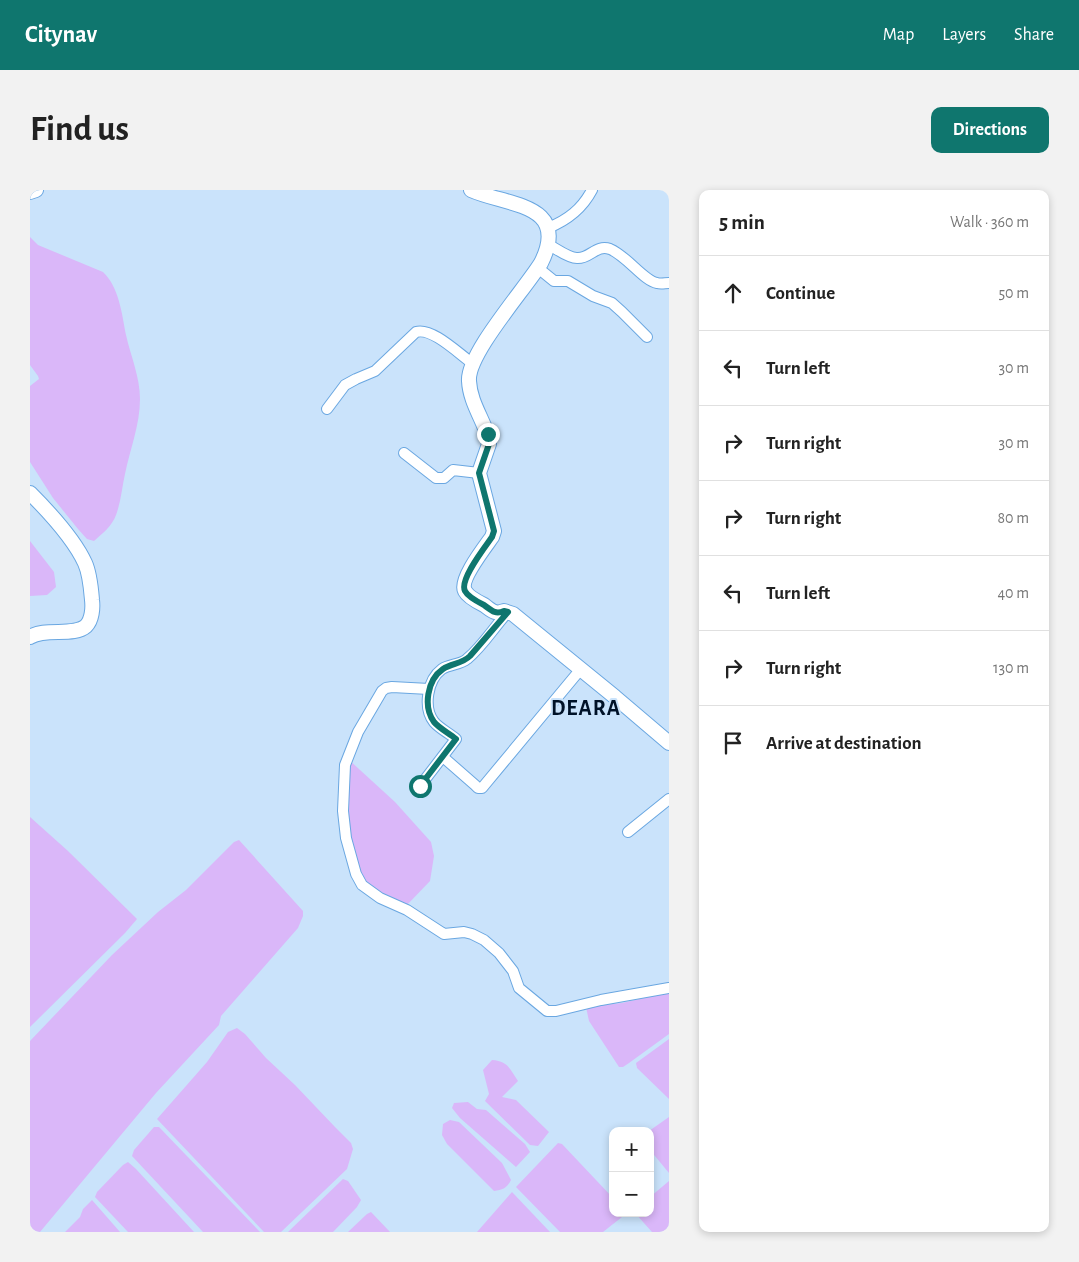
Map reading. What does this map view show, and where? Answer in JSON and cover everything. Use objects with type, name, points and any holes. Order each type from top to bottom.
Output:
[{"type":"main road","points":[[30,192],[36,190]]},
{"type":"main road","points":[[471,190],[529,208],[543,220],[548,228],[550,239],[547,251],[538,268],[483,344],[470,369],[468,380],[472,397],[489,439],[479,473],[494,531],[464,583],[465,591],[494,612],[508,612],[669,743]]},
{"type":"main road","points":[[30,493],[78,551],[88,574],[92,604],[89,622],[81,629],[44,632],[30,637]]},
{"type":"street","points":[[548,228],[557,225],[577,211],[592,190]]},
{"type":"street","points":[[549,245],[570,257],[577,258],[583,257],[599,248],[610,250],[627,259],[651,281],[669,284]]},
{"type":"street","points":[[538,268],[554,281],[568,281],[593,296],[612,303],[647,337]]},
{"type":"street","points":[[327,409],[345,385],[375,371],[416,332],[422,330],[432,334],[472,363]]},
{"type":"street","points":[[404,453],[436,478],[444,478],[453,470],[479,473]]},
{"type":"street","points":[[420,786],[456,739],[433,721],[428,704],[429,690],[432,683],[442,670],[465,661],[508,612]]},
{"type":"street","points":[[443,757],[478,788],[482,788],[580,670]]},
{"type":"street","points":[[429,690],[392,687],[382,691],[358,732],[344,765],[342,811],[346,838],[356,874],[362,885],[380,898],[407,910],[444,934],[464,932],[484,940],[499,953],[513,971],[519,988],[547,1011],[556,1011],[601,1000],[669,988]]},
{"type":"street","points":[[628,832],[669,799]]},
{"type":"shaded area","points":[[30,237],[38,245],[103,272],[108,278],[119,301],[137,375],[140,391],[140,409],[119,505],[112,523],[94,541],[87,539],[78,529],[53,498],[30,462],[30,386],[39,379],[30,365]]},
{"type":"shaded area","points":[[30,541],[54,572],[56,587],[47,595],[30,596]]},
{"type":"shaded area","points":[[348,759],[395,802],[431,842],[434,856],[430,881],[406,906],[365,885],[346,833]]},
{"type":"shaded area","points":[[30,817],[68,851],[137,919],[30,1027]]},
{"type":"shaded area","points":[[239,840],[303,911],[298,928],[221,1016],[219,1025],[156,1093],[40,1232],[30,1232],[30,1041],[112,955],[158,912],[186,890],[234,842]]},
{"type":"shaded area","points":[[669,992],[669,1034],[623,1067],[619,1067],[589,1021],[586,1007],[622,1003]]},
{"type":"shaded area","points":[[237,1028],[351,1143],[353,1149],[347,1169],[281,1232],[264,1232],[157,1119],[207,1062],[228,1032]]},
{"type":"shaded area","points":[[669,1039],[669,1099],[637,1068],[636,1063]]},
{"type":"shaded area","points":[[492,1060],[505,1064],[518,1081],[502,1097],[516,1100],[549,1132],[538,1146],[530,1145],[485,1101],[489,1094],[483,1070]]},
{"type":"shaded area","points":[[468,1102],[477,1109],[486,1110],[525,1144],[530,1152],[516,1167],[460,1118],[452,1108],[454,1103]]},
{"type":"shaded area","points":[[669,1117],[669,1173],[654,1155],[654,1128]]},
{"type":"shaded area","points":[[450,1120],[459,1122],[502,1163],[511,1180],[506,1187],[494,1191],[447,1144],[442,1135],[443,1124]]},
{"type":"shaded area","points":[[154,1127],[159,1127],[260,1232],[203,1232],[132,1156],[134,1150]]},
{"type":"shaded area","points":[[558,1143],[562,1144],[609,1194],[609,1217],[622,1217],[603,1232],[560,1232],[516,1187]]},
{"type":"shaded area","points":[[128,1162],[194,1232],[128,1232],[95,1197],[97,1192]]},
{"type":"shaded area","points":[[343,1179],[348,1181],[361,1200],[357,1207],[333,1232],[288,1232]]},
{"type":"shaded area","points":[[669,1181],[669,1232],[652,1232],[639,1217],[654,1217],[654,1194]]},
{"type":"shaded area","points":[[512,1192],[550,1232],[477,1232]]},
{"type":"shaded area","points":[[92,1200],[120,1232],[65,1232],[80,1217],[83,1209]]},
{"type":"shaded area","points":[[371,1212],[390,1232],[348,1232],[367,1214]]},
{"type":"district","name":"DEARA","points":[[586,708]]},
{"type":"route","points":[[420,786],[456,739],[438,726],[430,715],[428,698],[432,683],[442,670],[448,666],[465,661],[508,612],[494,612],[470,596],[465,591],[464,583],[494,531],[479,473],[489,444],[488,434]]}]
